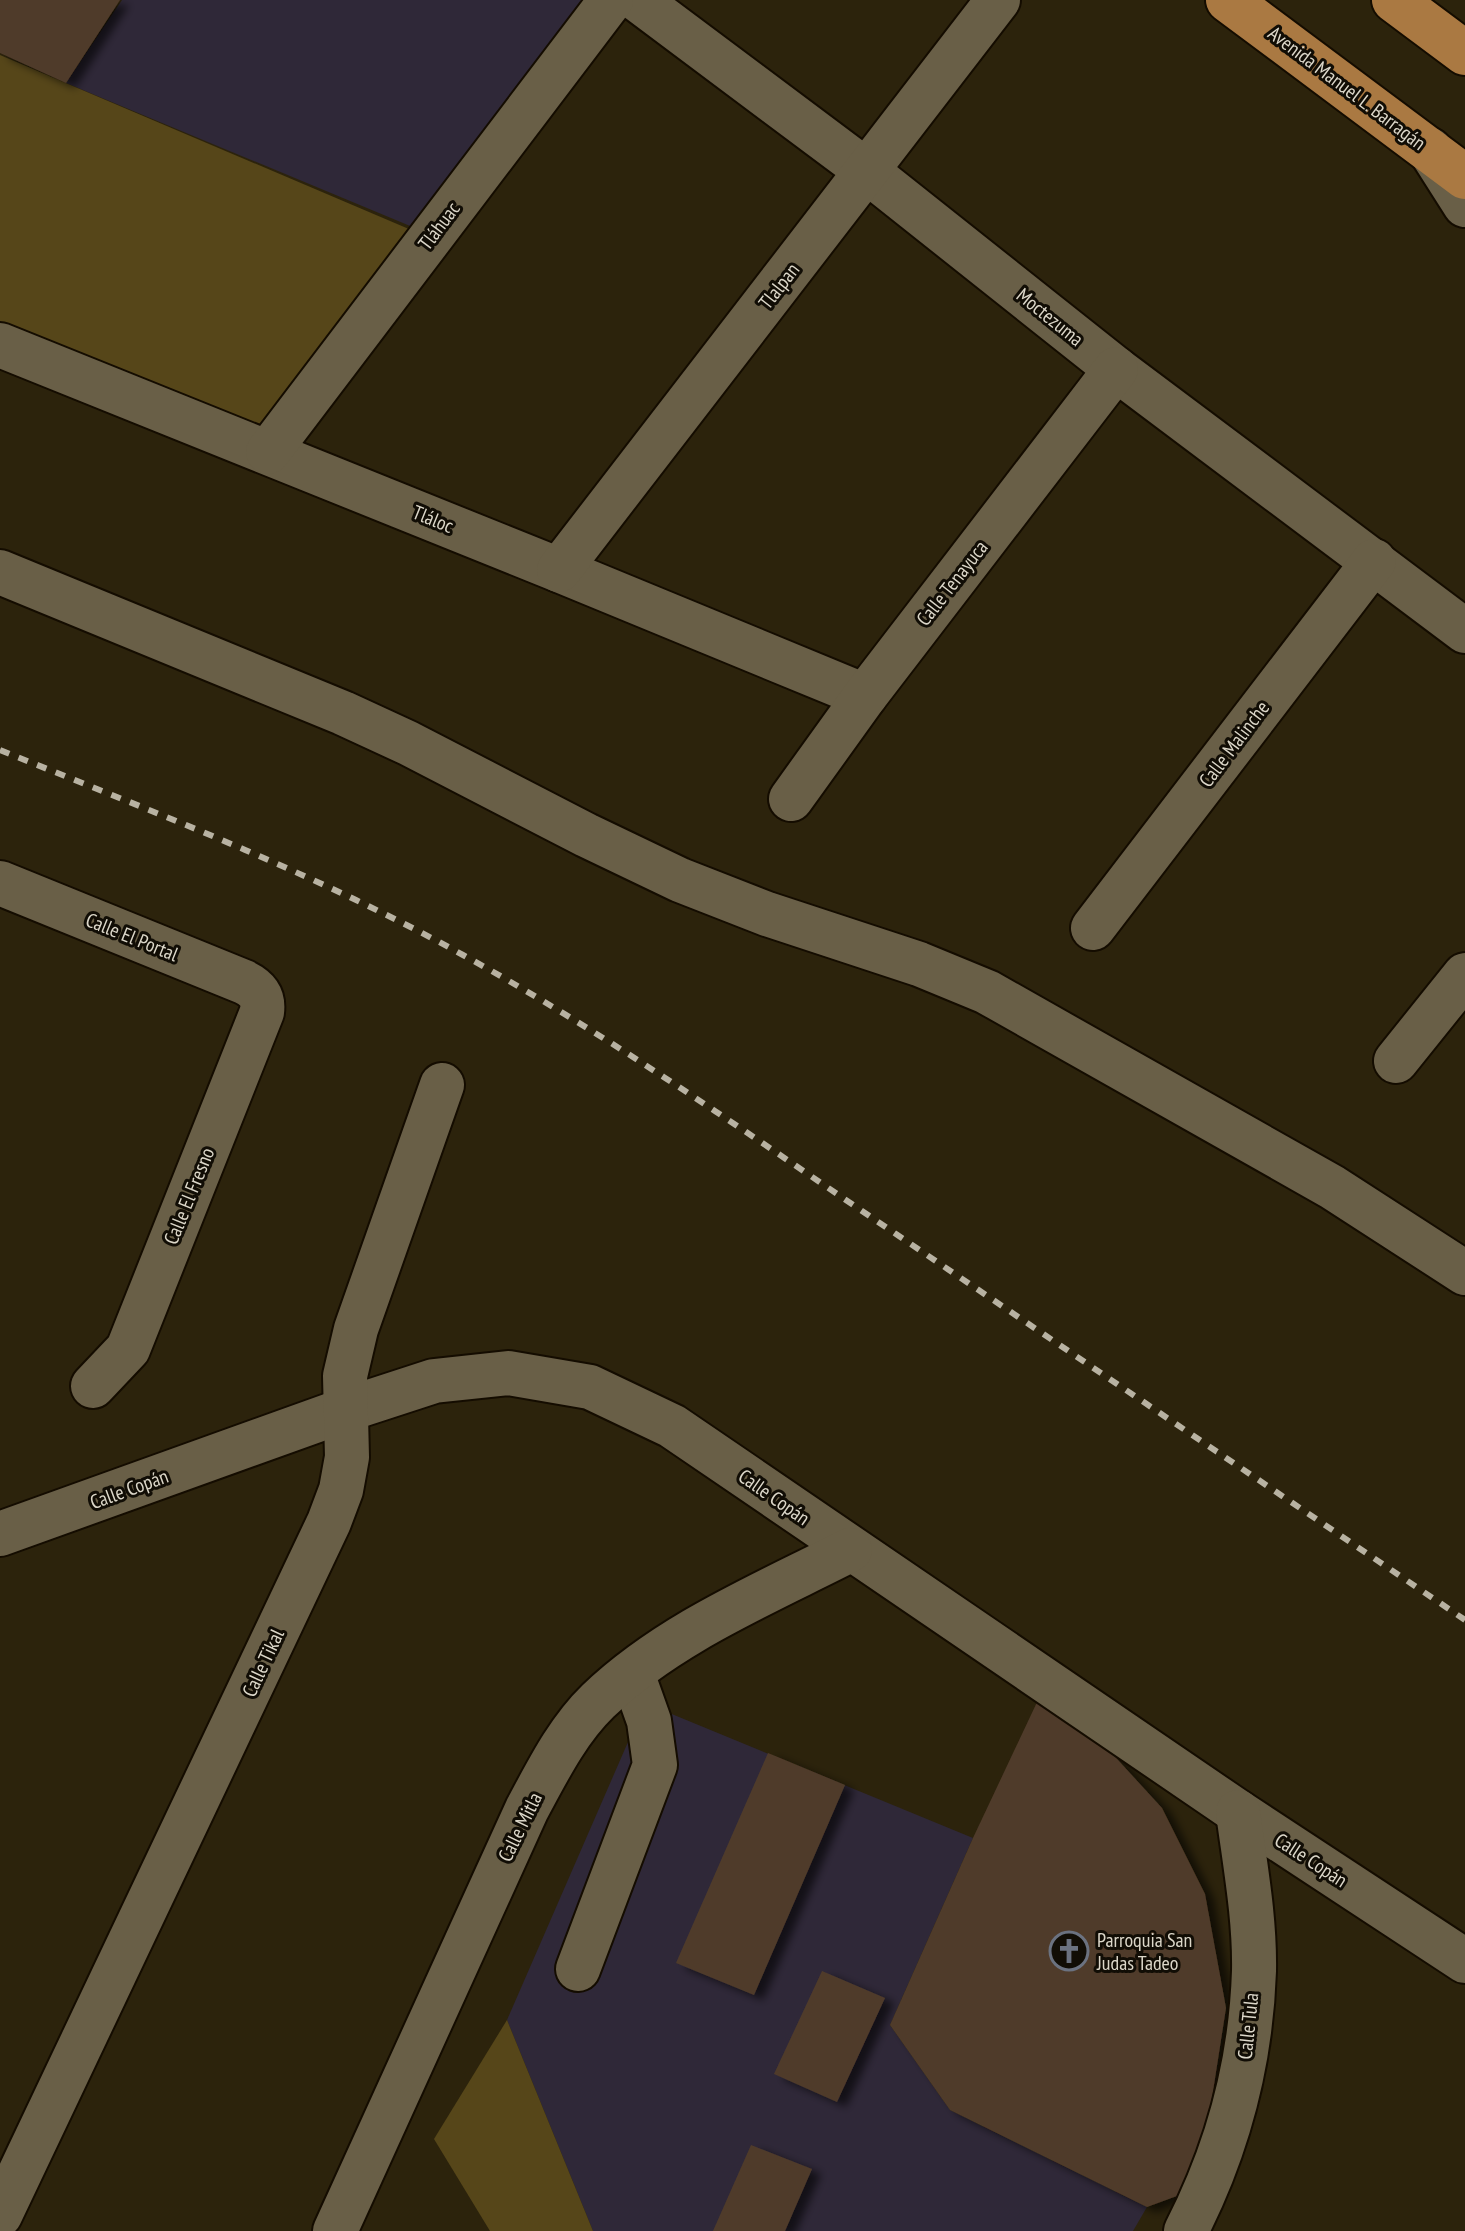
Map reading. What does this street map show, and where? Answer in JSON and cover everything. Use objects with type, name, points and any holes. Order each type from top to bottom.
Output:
[{"type":"highway","name":"Avenida Manuel L. Barragán","points":[[1228,0],[1465,177]]},
{"type":"highway","points":[[1394,0],[1465,53]]},
{"type":"street","name":"Tláhuac","points":[[268,452],[611,0]]},
{"type":"street","name":"Moctezuma","points":[[638,0],[868,172],[1116,369],[1465,631]]},
{"type":"street","name":"Tlalpan","points":[[559,570],[998,0]]},
{"type":"street","points":[[1430,150],[1465,205]]},
{"type":"street","name":"Tláloc","points":[[0,345],[865,696]]},
{"type":"street","name":"Calle Tenayuca","points":[[791,799],[865,696],[1116,369]]},
{"type":"street","name":"Calle Malinche","points":[[1093,928],[1374,561]]},
{"type":"street","points":[[0,572],[343,713],[680,880],[767,914],[919,964],[987,992],[1332,1187],[1465,1273]]},
{"type":"street","name":"Calle El Portal","points":[[1,886],[244,982],[261,995]]},
{"type":"street","points":[[1396,1061],[1465,975]]},
{"type":"street","name":"Calle El Fresno","points":[[93,1386],[128,1349],[262,1012],[261,995]]},
{"type":"street","name":"Calle Tikal","points":[[0,2215],[329,1522],[341,1490],[347,1457],[345,1376],[356,1329],[442,1085]]},
{"type":"street","name":"Calle Copán","points":[[0,1534],[434,1381],[508,1373],[590,1387],[672,1426],[1238,1812],[1465,1961]]},
{"type":"street","name":"Calle Mitla","points":[[335,2231],[527,1809],[557,1754],[596,1703],[650,1657],[711,1621],[850,1550]]},
{"type":"street","points":[[578,1969],[655,1765],[649,1721],[632,1673]]},
{"type":"street","name":"Calle Tula","points":[[1186,2231],[1204,2195],[1226,2134],[1246,2058],[1254,1971],[1250,1895],[1238,1812]]},
{"type":"shaded area","points":[[122,0],[595,0],[427,233],[66,83]]},
{"type":"shaded area","points":[[0,55],[430,238],[268,452],[0,345]]},
{"type":"shaded area","points":[[645,1703],[973,1838],[890,2025],[950,2110],[1147,2207],[1133,2231],[593,2231],[507,2020]]},
{"type":"shaded area","points":[[507,2020],[593,2231],[490,2231],[434,2139]]},
{"type":"building","points":[[0,0],[120,0],[66,83],[0,53]]},
{"type":"building","name":"Parroquia San Judas Tadeo","points":[[1039,1698],[1107,1748],[1162,1808],[1205,1894],[1226,2008],[1208,2123],[1185,2193],[1147,2207],[950,2110],[890,2025]]},
{"type":"building","points":[[768,1753],[845,1785],[754,1995],[676,1963]]},
{"type":"building","points":[[822,1971],[885,1998],[837,2102],[774,2074]]},
{"type":"building","points":[[751,2145],[812,2169],[785,2231],[713,2231]]},
{"type":"railway","points":[[0,750],[176,821],[350,897],[519,987],[629,1054],[736,1125],[1465,1620]]},
{"type":"place","name":"Parroquia San Judas Tadeo","points":[[1069,1951]]}]
